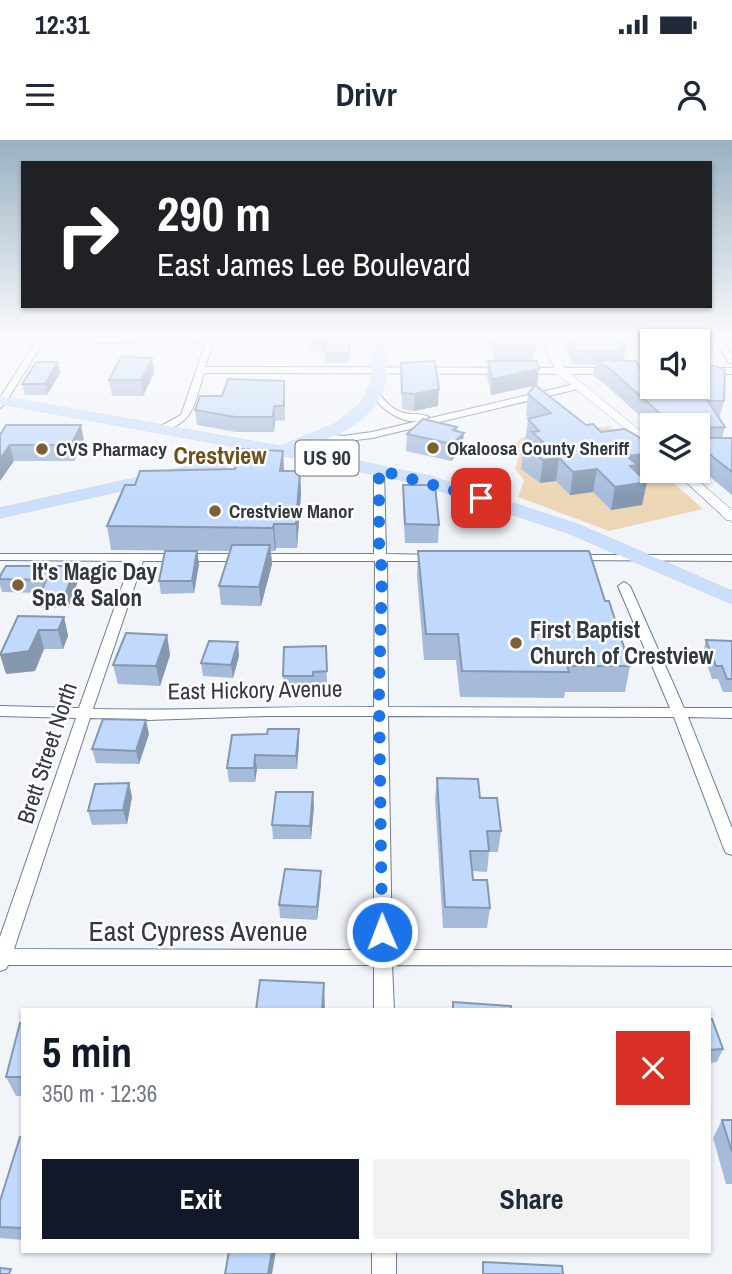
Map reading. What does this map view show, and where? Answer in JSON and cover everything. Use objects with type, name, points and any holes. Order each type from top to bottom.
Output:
[{"type":"main road","points":[[0,513],[282,450],[321,436],[359,413],[374,393]]},
{"type":"main road","name":"US 90","points":[[1,402],[282,450],[424,480],[526,512],[643,558],[732,598]]},
{"type":"street","points":[[162,429],[185,416],[194,391]]},
{"type":"street","points":[[321,436],[352,439],[557,391]]},
{"type":"street","points":[[585,391],[640,436]]},
{"type":"street","points":[[374,393],[393,414],[440,417]]},
{"type":"street","points":[[379,470],[384,1008]]},
{"type":"street","points":[[694,483],[732,517]]},
{"type":"street","points":[[0,557],[446,558]]},
{"type":"street","name":"Brett Street North","points":[[1,959],[138,557]]},
{"type":"street","points":[[564,558],[732,558]]},
{"type":"street","points":[[624,586],[679,713],[732,849]]},
{"type":"street","name":"East Hickory Avenue","points":[[0,711],[732,713]]},
{"type":"street","name":"East Cypress Avenue","points":[[1,959],[732,958]]},
{"type":"street","points":[[384,1253],[384,1274]]},
{"type":"shaded area","points":[[609,426],[640,453],[640,483],[674,483],[703,509],[609,531],[518,497],[524,480],[515,469],[519,454],[515,443],[523,437]]},
{"type":"building","points":[[224,391],[284,391],[284,406],[274,406],[273,417],[235,417],[195,410],[200,396],[222,396]]},
{"type":"building","points":[[402,391],[430,391],[415,394]]},
{"type":"building","points":[[530,391],[543,391],[586,425],[593,424],[601,432],[625,429],[640,438],[640,454],[627,456],[637,465],[630,466],[640,475],[641,483],[615,487],[597,469],[573,472],[559,458],[543,460],[524,446],[544,443],[532,432],[539,431],[528,419],[551,413],[528,394]]},
{"type":"building","points":[[710,391],[724,391],[724,401],[708,401],[725,427],[710,428],[710,413],[660,413],[644,399],[710,399]]},
{"type":"building","points":[[423,419],[457,427],[453,430],[464,433],[452,444],[407,434]]},
{"type":"building","points":[[6,425],[81,425],[71,445],[10,445],[0,459],[0,435]]},
{"type":"building","points":[[710,438],[732,438],[732,472],[710,455]]},
{"type":"building","points":[[241,449],[283,451],[280,471],[300,471],[296,524],[274,524],[273,528],[107,526],[125,485],[135,485],[140,471],[235,469]]},
{"type":"building","points":[[403,485],[435,485],[439,525],[405,524]]},
{"type":"building","points":[[232,545],[270,545],[259,587],[219,586]]},
{"type":"building","points":[[165,551],[197,551],[192,581],[159,581]]},
{"type":"building","name":"First Baptist Church of Crestview","points":[[418,551],[589,551],[630,666],[567,666],[569,672],[462,671],[458,634],[426,634]]},
{"type":"building","points":[[6,566],[76,566],[65,595],[40,595],[46,580],[0,579]]},
{"type":"building","points":[[18,616],[64,617],[58,630],[39,630],[29,651],[0,655]]},
{"type":"building","points":[[126,633],[167,635],[156,666],[113,665]]},
{"type":"building","points":[[706,640],[732,641],[732,679],[727,679],[722,666],[716,666]]},
{"type":"building","points":[[209,641],[238,642],[231,665],[201,663]]},
{"type":"building","points":[[326,646],[327,671],[313,672],[313,676],[283,676],[284,647]]},
{"type":"building","points":[[103,719],[146,720],[136,751],[92,749]]},
{"type":"building","points":[[268,729],[299,729],[296,756],[255,755],[254,768],[227,768],[232,735],[267,734]]},
{"type":"building","points":[[437,778],[478,779],[480,798],[497,798],[501,831],[487,831],[489,851],[470,851],[473,880],[487,880],[490,908],[445,907]]},
{"type":"building","points":[[129,783],[123,810],[88,811],[95,784]]},
{"type":"building","points":[[276,792],[313,792],[310,826],[272,825]]},
{"type":"building","points":[[285,869],[321,871],[317,907],[279,905]]},
{"type":"building","points":[[260,980],[324,983],[322,1008],[256,1008]]},
{"type":"building","points":[[453,1002],[511,1006],[511,1008],[453,1008]]},
{"type":"building","points":[[711,1019],[712,1019],[723,1049],[711,1050]]},
{"type":"building","points":[[20,1023],[21,1023],[21,1077],[6,1077]]},
{"type":"building","points":[[722,1120],[732,1120],[732,1152]]},
{"type":"building","points":[[20,1137],[21,1228],[0,1227],[0,1201]]},
{"type":"building","points":[[229,1253],[272,1253],[268,1274],[225,1274]]},
{"type":"building","points":[[483,1262],[562,1266],[563,1274],[483,1274]]},
{"type":"building","points":[[0,1268],[11,1269],[9,1274],[0,1274]]},
{"type":"place","name":"Okaloosa County Sheriff","points":[[433,448]]},
{"type":"place","name":"CVS Pharmacy","points":[[42,449]]},
{"type":"place","name":"Crestview Manor","points":[[215,511]]},
{"type":"place","name":"It's Magic Day Spa & Salon","points":[[18,585]]},
{"type":"place","name":"First Baptist Church of Crestview","points":[[516,643]]},
{"type":"district","name":"Crestview","points":[[220,456]]},
{"type":"route","points":[[382,932],[379,690],[382,573],[379,470],[424,480],[481,498]]}]
